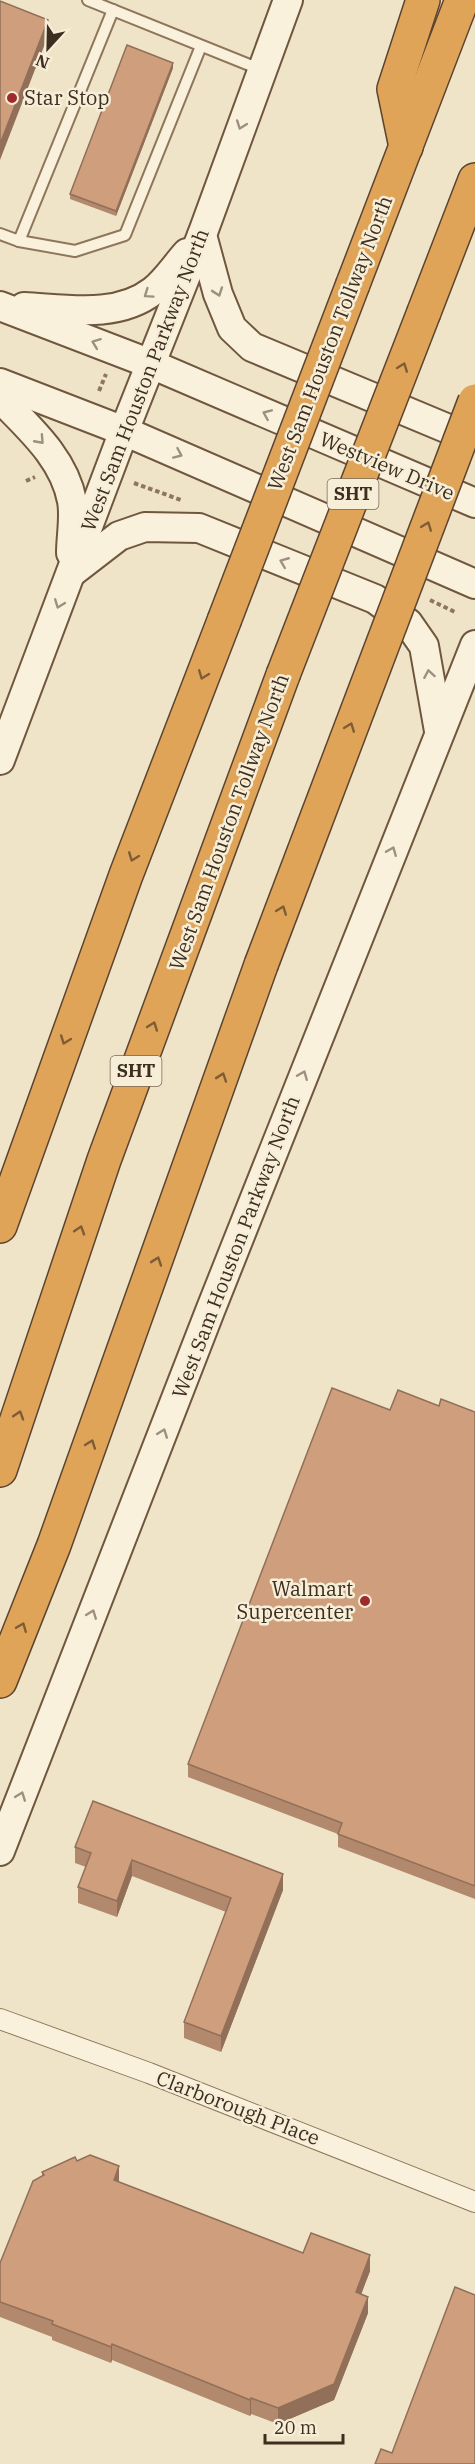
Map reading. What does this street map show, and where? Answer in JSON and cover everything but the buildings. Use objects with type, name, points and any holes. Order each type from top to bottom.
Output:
[{"type":"highway","points":[[406,147],[394,89],[423,0]]},
{"type":"highway","name":"West Sam Houston Tollway North","points":[[0,1226],[126,875],[462,0]]},
{"type":"highway","name":"West Sam Houston Tollway North","points":[[0,1470],[104,1160],[283,675],[475,180]]},
{"type":"highway","points":[[0,1681],[54,1545],[261,965],[475,401]]},
{"type":"main road","name":"West Sam Houston Parkway North","points":[[0,760],[124,431],[202,236],[288,0]]},
{"type":"main road","points":[[0,306],[97,310],[137,301],[155,290],[202,236]]},
{"type":"main road","points":[[202,236],[218,294],[232,328],[252,347],[446,428],[475,436]]},
{"type":"main road","name":"Westview Drive","points":[[0,306],[151,364],[475,503]]},
{"type":"main road","points":[[0,383],[124,431],[475,584]]},
{"type":"main road","points":[[0,398],[44,443],[61,468],[72,501],[71,573]]},
{"type":"main road","points":[[71,573],[119,536],[145,527],[199,528],[375,599],[408,623],[424,646],[439,731]]},
{"type":"main road","name":"West Sam Houston Parkway North","points":[[0,1851],[439,731],[475,645]]},
{"type":"street","name":"Clarborough Place","points":[[0,2019],[150,2073],[475,2202]]},
{"type":"lane","points":[[88,0],[262,70]]},
{"type":"lane","points":[[19,241],[113,10]]},
{"type":"lane","points":[[0,234],[19,241],[75,251],[125,235],[201,46]]},
{"type":"path","points":[[99,391],[109,368]]},
{"type":"place","name":"Star Stop","points":[[12,98]]},
{"type":"place","name":"Walmart Supercenter","points":[[365,1601]]}]
